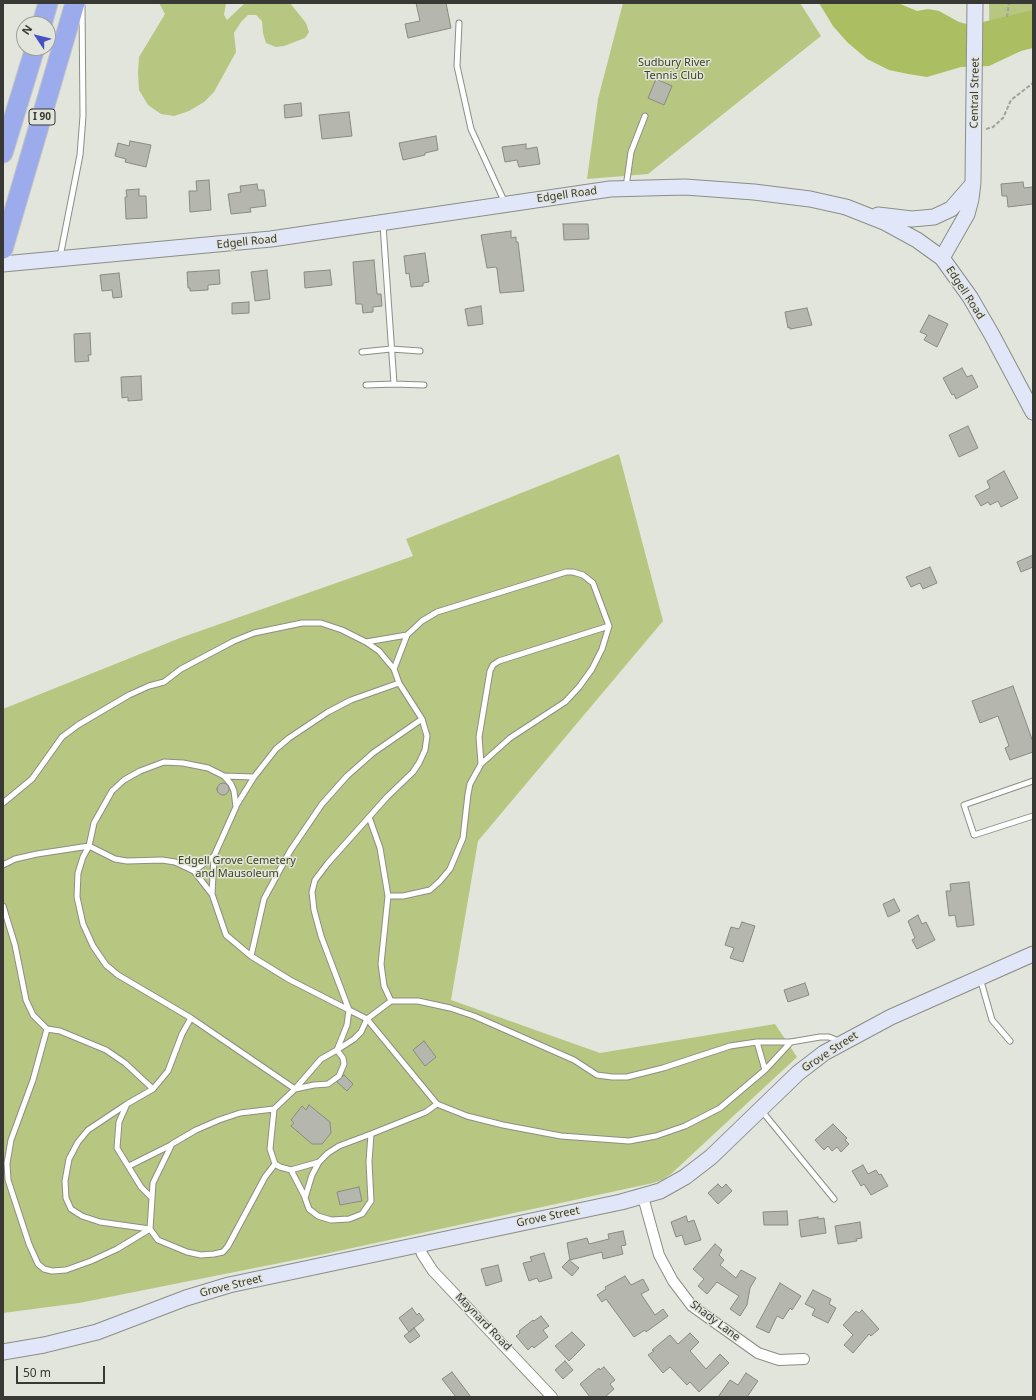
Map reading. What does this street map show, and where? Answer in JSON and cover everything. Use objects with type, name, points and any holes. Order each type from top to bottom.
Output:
[{"type":"highway","points":[[44,16],[48,3]]},
{"type":"highway","name":"I 90","points":[[6,240],[75,3]]},
{"type":"highway","name":"I 90","points":[[3,153],[33,56]]},
{"type":"main road","name":"Central Street","points":[[942,258],[967,214],[973,182],[975,9]]},
{"type":"main road","points":[[864,213],[912,219],[934,217],[951,209],[966,193],[973,182]]},
{"type":"main road","name":"Edgell Road","points":[[3,264],[60,260],[271,239],[383,224],[582,192],[626,188],[685,187],[754,192],[810,199],[846,207],[864,213],[902,231],[942,258],[970,297],[1033,412]]},
{"type":"main road","name":"Grove Street","points":[[3,1352],[44,1345],[96,1332],[186,1298],[229,1285],[643,1197],[672,1185],[698,1168],[798,1073],[842,1042],[890,1017],[1033,954]]},
{"type":"street","name":"Shady Lane","points":[[643,1197],[659,1255],[673,1282],[692,1306],[705,1317],[763,1356],[779,1360],[804,1359]]},
{"type":"street","name":"Maynard Road","points":[[419,1245],[422,1254],[433,1271],[552,1397]]},
{"type":"lane","points":[[60,260],[80,154],[84,116],[82,3]]},
{"type":"lane","points":[[459,23],[457,66],[471,129],[505,204]]},
{"type":"lane","points":[[626,188],[631,152],[645,116]]},
{"type":"lane","points":[[383,224],[394,384]]},
{"type":"lane","points":[[362,352],[391,349],[420,351]]},
{"type":"lane","points":[[366,385],[424,385]]},
{"type":"lane","points":[[388,896],[403,896],[430,890],[450,869],[463,838],[470,784],[481,764],[510,738],[565,702],[579,687],[592,669],[602,650],[609,626],[593,583],[583,574],[573,572],[470,601],[438,612],[422,621],[407,634],[394,669]]},
{"type":"lane","points":[[3,803],[32,778],[62,737],[78,725],[129,695],[149,686],[164,682],[181,669],[254,632],[302,623],[321,623],[342,630],[366,642],[379,651],[394,669],[399,682],[422,719],[427,736],[425,750],[419,763],[412,772],[386,797],[314,880],[312,892],[314,910],[321,936],[349,1010],[347,1025],[337,1050]]},
{"type":"lane","points":[[481,764],[479,737],[490,671],[493,665],[499,661],[609,626]]},
{"type":"lane","points":[[366,642],[407,634]]},
{"type":"lane","points":[[212,894],[214,856],[224,830],[254,777],[276,749],[288,738],[328,712],[351,700],[399,682]]},
{"type":"lane","points":[[251,956],[264,899],[275,877],[310,819],[352,771],[372,753],[422,719]]},
{"type":"lane","points":[[254,777],[224,776],[202,767],[183,763],[164,762],[124,780],[112,792],[103,805],[94,823],[89,846],[83,857],[78,873],[76,897],[83,924],[93,946],[106,965],[118,975],[191,1018],[295,1088],[328,1084],[339,1076],[344,1064],[343,1058],[337,1050]]},
{"type":"lane","points":[[224,776],[234,791],[236,807]]},
{"type":"lane","points":[[1033,782],[964,805],[974,835],[1033,816]]},
{"type":"lane","points":[[369,817],[380,848],[388,896],[381,964],[384,986],[391,1001]]},
{"type":"lane","points":[[3,865],[15,859],[37,854],[89,846],[115,859],[127,861],[168,861],[194,871],[212,894],[226,935],[251,956],[290,980],[367,1019],[437,1104],[468,1116],[503,1125],[561,1136],[629,1141],[656,1136],[685,1126],[720,1108],[765,1070],[791,1042]]},
{"type":"lane","points":[[194,871],[214,856]]},
{"type":"lane","points":[[3,906],[15,945],[26,1000],[33,1015],[47,1029],[60,1031],[106,1050],[125,1062],[153,1089]]},
{"type":"lane","points":[[980,978],[992,1020],[1010,1041]]},
{"type":"lane","points":[[129,1166],[196,1130],[219,1120],[240,1113],[274,1109],[321,1059],[357,1036],[367,1019],[391,1001],[418,1001],[450,1008],[474,1016],[574,1060],[597,1074],[612,1077],[627,1076],[663,1068],[730,1046],[757,1042],[791,1042],[829,1037],[842,1042]]},
{"type":"lane","points":[[150,1229],[100,1222],[82,1216],[72,1209],[66,1198],[64,1181],[69,1159],[78,1142],[88,1130],[153,1089],[168,1071],[182,1034],[191,1018]]},
{"type":"lane","points":[[47,1029],[33,1080],[11,1140],[7,1162],[8,1180],[38,1264],[44,1270],[66,1270],[117,1249],[150,1229]]},
{"type":"lane","points":[[757,1042],[765,1070]]},
{"type":"lane","points":[[127,1104],[119,1122],[117,1148],[142,1187],[152,1198]]},
{"type":"lane","points":[[305,1198],[312,1175],[319,1162],[328,1153],[339,1146],[426,1112],[437,1104]]},
{"type":"lane","points":[[274,1109],[270,1150],[275,1164],[291,1170],[319,1162]]},
{"type":"lane","points":[[760,1110],[834,1199]]},
{"type":"lane","points":[[291,1170],[309,1209],[318,1216],[331,1220],[349,1218],[362,1214],[371,1201],[369,1162],[371,1134]]},
{"type":"lane","points":[[172,1144],[153,1183],[150,1229],[158,1240],[187,1252],[201,1255],[223,1252],[238,1232],[265,1177],[275,1164]]},
{"type":"path","points":[[1007,17],[1008,3]]},
{"type":"path","points":[[983,130],[993,128],[1003,118],[1011,100],[1033,83]]},
{"type":"green space","points":[[159,3],[226,3],[224,15],[227,20],[245,3],[290,3],[306,23],[309,32],[305,38],[284,46],[276,47],[266,43],[262,21],[256,15],[248,15],[241,22],[234,33],[236,52],[214,92],[204,102],[189,111],[174,116],[161,114],[148,105],[139,90],[138,73],[139,57],[165,14]]},
{"type":"green space","name":"Sudbury River Tennis Club","points":[[623,3],[800,3],[821,36],[648,174],[587,179],[598,99]]},
{"type":"green space","points":[[989,3],[1033,3],[1033,39],[990,62]]},
{"type":"green space","name":"Edgell Grove Cemetery and Mausoleum","points":[[619,454],[663,621],[478,841],[451,1000],[600,1053],[775,1024],[797,1057],[671,1174],[662,1180],[653,1183],[320,1255],[79,1303],[3,1313],[3,709],[180,638],[413,556],[406,539]]},
{"type":"shaded area","points":[[819,3],[898,3],[917,11],[928,9],[939,11],[959,22],[970,25],[1033,10],[1033,48],[1021,51],[989,66],[961,67],[927,77],[908,74],[889,70],[867,59],[847,42],[833,26]]},
{"type":"building","points":[[416,3],[446,3],[451,28],[408,38],[405,24],[420,21]]},
{"type":"building","points":[[656,79],[672,86],[664,105],[648,98]]},
{"type":"building","points":[[301,103],[302,116],[285,118],[284,105]]},
{"type":"building","points":[[349,112],[352,136],[322,139],[319,115]]},
{"type":"building","points":[[436,136],[438,150],[425,153],[425,155],[403,160],[399,143]]},
{"type":"building","points":[[130,141],[151,145],[146,167],[125,162],[126,159],[115,156],[118,143],[129,146]]},
{"type":"building","points":[[526,144],[526,149],[537,147],[540,164],[519,167],[517,160],[505,162],[502,147]]},
{"type":"building","points":[[209,180],[211,210],[190,212],[189,191],[197,191],[196,181]]},
{"type":"building","points":[[1023,182],[1024,188],[1033,187],[1033,204],[1008,207],[1007,196],[1002,196],[1001,184]]},
{"type":"building","points":[[257,184],[258,190],[264,190],[266,206],[250,208],[251,212],[231,214],[228,194],[241,192],[240,186]]},
{"type":"building","points":[[139,189],[139,196],[146,196],[147,218],[126,219],[126,190]]},
{"type":"building","points":[[563,224],[588,224],[589,239],[564,240]]},
{"type":"building","points":[[511,231],[511,238],[516,237],[516,242],[518,242],[524,291],[500,293],[497,269],[496,267],[487,268],[481,235]]},
{"type":"building","points":[[425,253],[429,282],[423,283],[423,286],[411,287],[409,273],[406,274],[404,256]]},
{"type":"building","points":[[374,260],[377,294],[381,294],[382,306],[373,307],[373,312],[363,313],[362,304],[356,304],[353,262]]},
{"type":"building","points":[[219,270],[220,284],[208,285],[208,290],[190,291],[190,288],[188,288],[187,272]]},
{"type":"building","points":[[267,270],[270,299],[255,301],[251,272]]},
{"type":"building","points":[[330,270],[332,285],[305,288],[304,272]]},
{"type":"building","points":[[119,273],[122,297],[113,298],[112,290],[102,291],[100,275]]},
{"type":"building","points":[[249,302],[249,313],[232,314],[232,303]]},
{"type":"building","points":[[481,306],[483,324],[468,326],[465,309]]},
{"type":"building","points":[[807,308],[812,325],[790,329],[790,327],[788,328],[785,312]]},
{"type":"building","points":[[929,315],[948,324],[937,347],[924,340],[927,335],[920,332]]},
{"type":"building","points":[[90,333],[91,355],[88,355],[89,361],[75,362],[74,334]]},
{"type":"building","points":[[962,368],[967,377],[972,375],[978,387],[956,399],[954,394],[952,395],[943,378]]},
{"type":"building","points":[[141,376],[142,400],[128,401],[128,397],[122,398],[121,377]]},
{"type":"building","points":[[968,426],[978,448],[959,457],[949,435]]},
{"type":"building","points":[[1004,471],[1018,498],[1001,507],[998,501],[990,505],[988,502],[981,506],[975,496],[990,488],[987,481]]},
{"type":"building","points":[[1033,555],[1033,567],[1021,572],[1017,562]]},
{"type":"building","points":[[930,567],[937,583],[923,589],[920,583],[911,587],[906,577]]},
{"type":"building","points":[[1013,686],[1033,742],[1033,752],[1010,760],[1005,748],[1009,746],[998,716],[980,723],[972,701]]},
{"type":"building","points":[[221,783],[225,783],[229,789],[225,795],[221,795],[217,791],[217,787]]},
{"type":"building","points":[[969,882],[974,925],[957,927],[955,915],[949,916],[946,891],[951,891],[950,884]]},
{"type":"building","points":[[894,899],[900,911],[888,917],[883,904]]},
{"type":"building","points":[[918,915],[922,924],[926,922],[935,940],[917,949],[912,940],[915,938],[908,921]]},
{"type":"building","points":[[742,922],[755,926],[743,962],[730,958],[734,948],[725,945],[731,927],[739,929]]},
{"type":"building","points":[[805,983],[809,995],[788,1002],[784,990]]},
{"type":"building","points":[[424,1041],[436,1057],[425,1066],[413,1050]]},
{"type":"building","points":[[344,1075],[353,1084],[347,1091],[337,1082]]},
{"type":"building","points":[[309,1105],[330,1122],[331,1133],[322,1144],[312,1144],[291,1126],[294,1123],[291,1120],[302,1106],[306,1110]]},
{"type":"building","points":[[833,1124],[847,1138],[845,1140],[849,1144],[841,1152],[837,1147],[832,1151],[828,1146],[824,1150],[815,1140]]},
{"type":"building","points":[[863,1165],[868,1174],[876,1170],[879,1175],[881,1174],[888,1186],[871,1195],[864,1184],[861,1186],[852,1171]]},
{"type":"building","points":[[718,1184],[722,1188],[726,1184],[732,1191],[718,1204],[708,1193]]},
{"type":"building","points":[[359,1187],[362,1201],[340,1205],[337,1192]]},
{"type":"building","points":[[787,1211],[788,1225],[764,1225],[763,1212]]},
{"type":"building","points":[[686,1216],[688,1222],[694,1220],[701,1240],[685,1245],[682,1235],[676,1237],[671,1222]]},
{"type":"building","points":[[818,1217],[818,1219],[824,1218],[826,1233],[801,1237],[799,1220]]},
{"type":"building","points":[[860,1222],[862,1238],[856,1239],[857,1241],[838,1244],[835,1226]]},
{"type":"building","points":[[623,1231],[626,1245],[621,1246],[623,1254],[603,1259],[602,1252],[570,1260],[567,1243],[587,1238],[589,1244],[609,1239],[608,1234]]},
{"type":"building","points":[[715,1244],[722,1250],[719,1255],[724,1260],[720,1265],[736,1278],[741,1270],[756,1278],[750,1288],[747,1305],[740,1316],[730,1309],[739,1296],[717,1282],[707,1294],[698,1286],[704,1279],[693,1269]]},
{"type":"building","points":[[544,1253],[552,1278],[539,1282],[537,1278],[529,1281],[523,1263],[532,1261],[530,1257]]},
{"type":"building","points":[[569,1260],[579,1268],[572,1276],[562,1267]]},
{"type":"building","points":[[498,1265],[502,1281],[486,1286],[481,1269]]},
{"type":"building","points":[[625,1276],[631,1285],[643,1279],[649,1290],[641,1294],[655,1315],[663,1309],[668,1316],[646,1332],[645,1330],[634,1337],[606,1299],[602,1302],[597,1295],[606,1289],[605,1287]]},
{"type":"building","points":[[780,1283],[801,1296],[792,1310],[790,1308],[783,1319],[777,1316],[769,1333],[756,1327]]},
{"type":"building","points":[[813,1290],[831,1299],[829,1304],[836,1308],[828,1323],[812,1315],[815,1309],[805,1304]]},
{"type":"building","points":[[412,1308],[417,1315],[419,1313],[424,1320],[409,1332],[399,1318]]},
{"type":"building","points":[[862,1310],[879,1329],[871,1336],[869,1334],[853,1353],[844,1345],[853,1335],[843,1325],[856,1311],[859,1313]]},
{"type":"building","points":[[541,1316],[549,1326],[543,1330],[548,1337],[534,1348],[532,1346],[528,1350],[516,1336],[520,1333],[519,1331],[533,1320],[534,1321]]},
{"type":"building","points":[[414,1328],[420,1336],[410,1343],[404,1336]]},
{"type":"building","points":[[572,1332],[585,1345],[569,1361],[555,1346]]},
{"type":"building","points":[[690,1333],[699,1342],[690,1351],[706,1369],[720,1354],[729,1363],[699,1392],[690,1382],[687,1385],[670,1367],[663,1373],[648,1355],[670,1335],[678,1344]]},
{"type":"building","points":[[565,1361],[573,1370],[563,1379],[555,1370]]},
{"type":"building","points":[[604,1367],[615,1380],[610,1384],[614,1389],[605,1397],[590,1397],[580,1384],[599,1368],[600,1370]]},
{"type":"building","points":[[452,1372],[471,1397],[456,1397],[442,1379]]},
{"type":"building","points":[[746,1373],[758,1381],[747,1397],[718,1397],[730,1380],[738,1385]]}]
